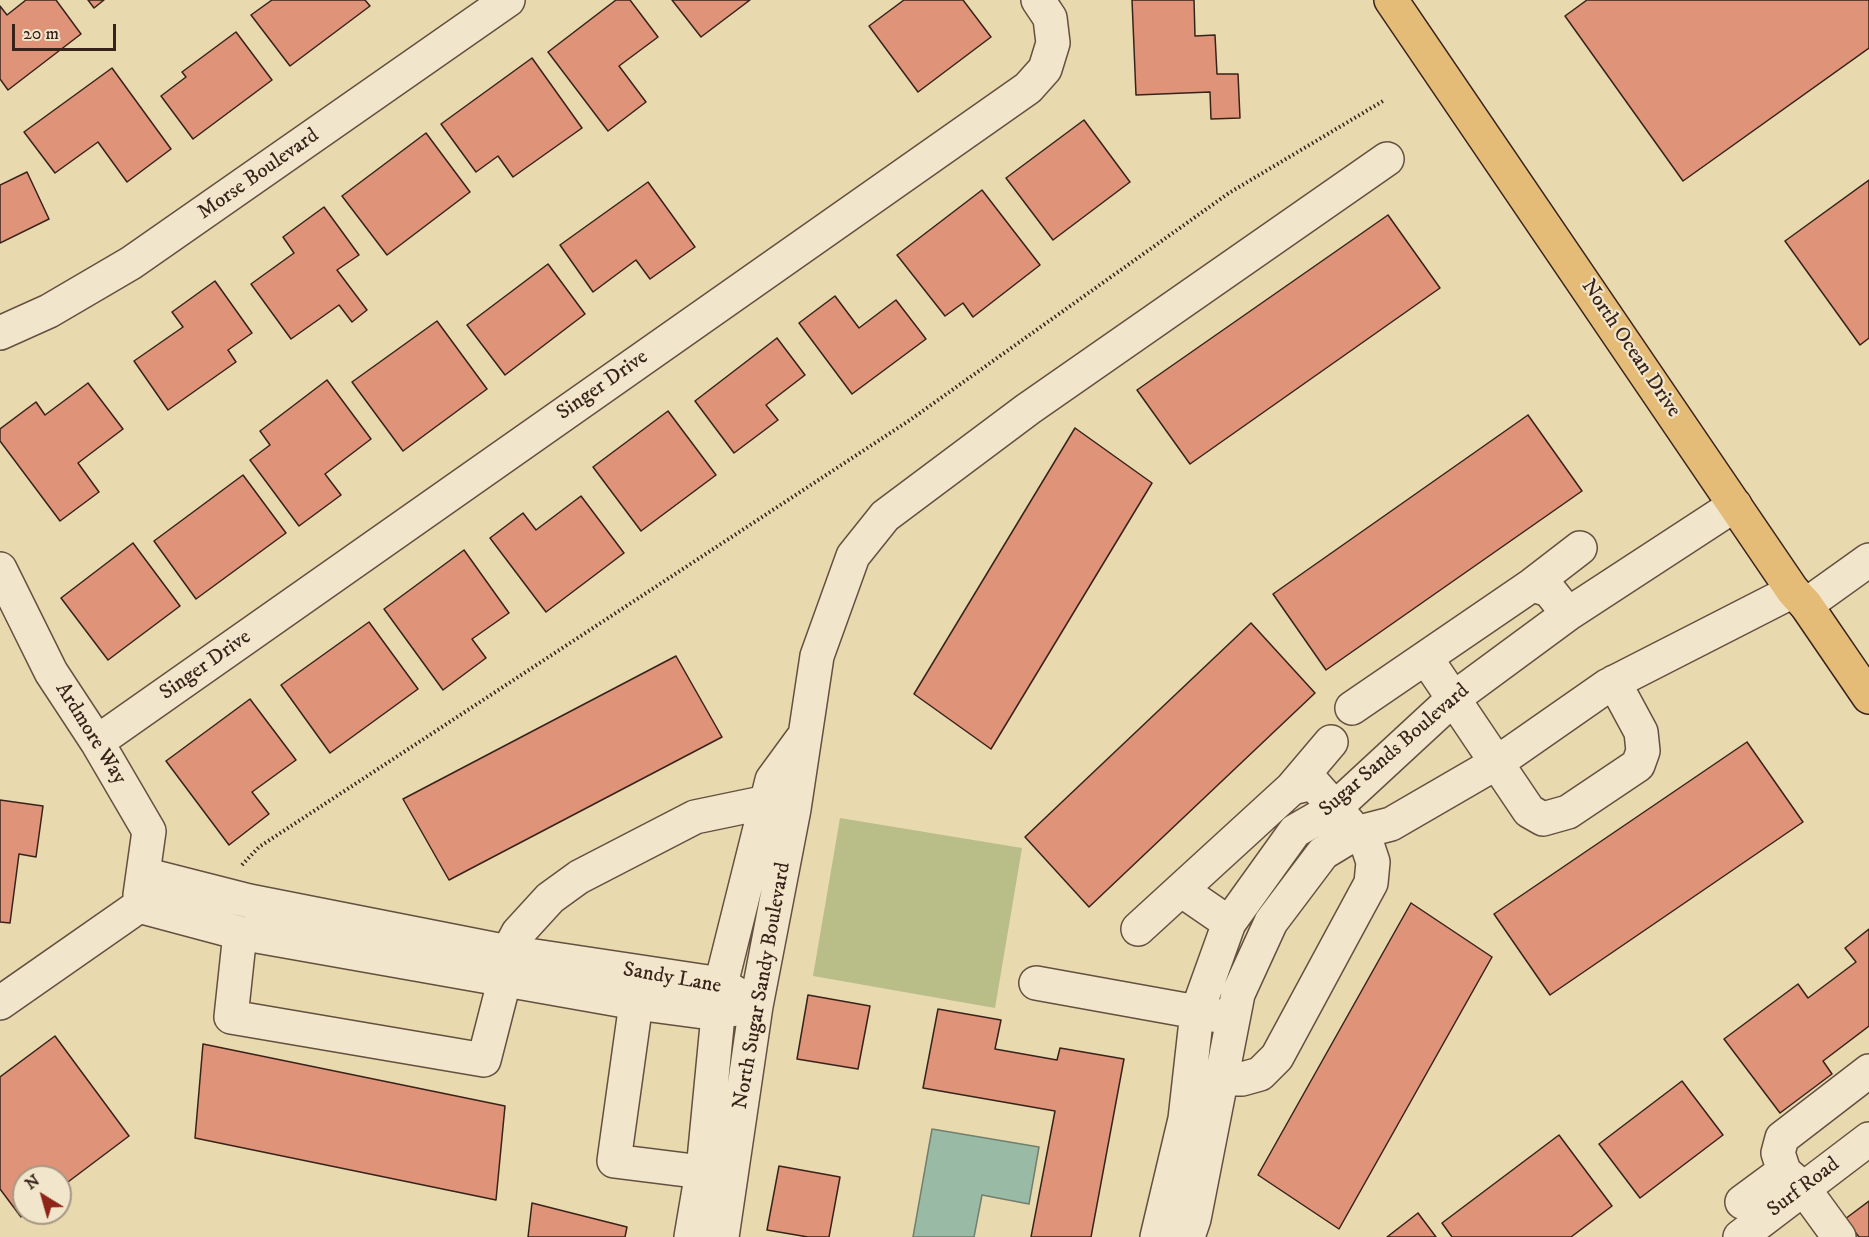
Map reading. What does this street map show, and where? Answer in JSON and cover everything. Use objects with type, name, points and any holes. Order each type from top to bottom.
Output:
[{"type":"main road","name":"North Ocean Drive","points":[[1391,0],[1735,505],[1869,697]]},
{"type":"street","name":"Morse Boulevard","points":[[0,333],[49,311],[130,263],[508,0]]},
{"type":"street","name":"Singer Drive","points":[[98,742],[1028,88],[1045,69],[1053,43],[1050,18],[1038,0]]},
{"type":"street","name":"North Sugar Sandy Boulevard","points":[[722,1237],[756,1006],[794,808],[817,656],[853,556],[885,516],[1028,409],[1387,159]]},
{"type":"street","name":"Sugar Sands Boulevard","points":[[1157,1237],[1185,1119],[1197,1012],[1229,922],[1295,831],[1335,808],[1454,698],[1568,614],[1735,505]]},
{"type":"street","points":[[1352,708],[1532,585],[1580,548]]},
{"type":"street","name":"Sugar Sands Boulevard","points":[[1188,1237],[1194,1219],[1235,1020],[1238,994],[1271,922],[1323,853],[1356,833],[1391,824],[1498,762],[1614,682],[1799,598],[1869,560]]},
{"type":"street","name":"Ardmore Way","points":[[0,569],[51,672],[98,742],[149,831],[141,890]]},
{"type":"street","points":[[1532,585],[1549,590],[1568,614]]},
{"type":"street","points":[[1426,658],[1498,762],[1529,812],[1544,819],[1568,812],[1638,765],[1643,751],[1641,732],[1614,682]]},
{"type":"street","name":"North Sugar Sandy Boulevard","points":[[691,1237],[702,1172],[720,998],[772,780],[805,735]]},
{"type":"street","points":[[1138,929],[1292,788],[1331,742]]},
{"type":"street","points":[[1222,1079],[1242,1079],[1260,1074],[1277,1057],[1371,882],[1373,862],[1367,844],[1313,783],[1292,788]]},
{"type":"street","points":[[240,933],[231,1017],[484,1060],[506,965],[518,933],[550,898],[579,877],[695,817],[767,802]]},
{"type":"street","name":"Sandy Lane","points":[[141,890],[218,892],[506,965],[636,1003],[711,1013],[720,998]]},
{"type":"street","name":"Sandy Lane","points":[[141,890],[240,933],[506,965],[720,998],[756,1006]]},
{"type":"street","points":[[0,1003],[141,890]]},
{"type":"street","points":[[1181,890],[1229,922]]},
{"type":"street","points":[[1036,983],[1235,1020]]},
{"type":"street","points":[[636,1003],[614,1161],[702,1172]]},
{"type":"street","points":[[1839,1237],[1794,1180],[1778,1153],[1782,1138],[1869,1071]]},
{"type":"street","name":"Surf Road","points":[[1740,1237],[1794,1180],[1869,1139]]},
{"type":"street","points":[[1743,1202],[1794,1180]]},
{"type":"path","points":[[218,892],[259,847],[910,420],[1229,193],[1383,101]]},
{"type":"shaded area","points":[[840,818],[1022,848],[995,1008],[813,976]]},
{"type":"shaded area","points":[[932,1129],[1039,1147],[1029,1204],[982,1195],[974,1237],[913,1237]]},
{"type":"building","points":[[26,0],[56,0],[81,34],[8,90],[0,79],[0,6],[7,15]]},
{"type":"building","points":[[88,0],[104,0],[94,8]]},
{"type":"building","points":[[272,0],[365,0],[370,6],[290,66],[251,15]]},
{"type":"building","points":[[616,0],[630,0],[658,37],[619,66],[646,102],[608,131],[548,52]]},
{"type":"building","points":[[672,0],[750,0],[701,37]]},
{"type":"building","points":[[904,0],[963,0],[991,37],[918,92],[869,26]]},
{"type":"building","points":[[1132,0],[1194,0],[1195,36],[1215,35],[1217,74],[1238,74],[1240,118],[1211,119],[1210,92],[1136,95]]},
{"type":"building","points":[[1587,0],[1869,0],[1869,48],[1683,181],[1565,16]]},
{"type":"building","points":[[236,32],[272,80],[193,139],[161,96],[186,77],[182,72]]},
{"type":"building","points":[[532,58],[582,128],[513,177],[498,156],[476,172],[441,124]]},
{"type":"building","points":[[112,68],[171,149],[127,182],[98,142],[55,173],[24,132]]},
{"type":"building","points":[[1084,120],[1130,182],[1053,240],[1006,178]]},
{"type":"building","points":[[426,133],[470,192],[387,255],[342,196]]},
{"type":"building","points":[[27,172],[49,219],[0,243],[0,185]]},
{"type":"building","points":[[1869,180],[1869,338],[1860,345],[1785,241]]},
{"type":"building","points":[[648,182],[695,247],[650,279],[636,260],[593,292],[560,245]]},
{"type":"building","points":[[982,190],[1040,265],[973,317],[963,303],[945,316],[897,255]]},
{"type":"building","points":[[324,207],[359,255],[337,270],[367,310],[352,322],[339,305],[291,339],[251,284],[294,253],[283,237]]},
{"type":"building","points":[[1388,215],[1440,288],[1190,464],[1137,390]]},
{"type":"building","points":[[548,264],[585,314],[505,375],[467,325]]},
{"type":"building","points":[[215,281],[252,333],[228,350],[236,362],[168,410],[134,361],[183,327],[172,312]]},
{"type":"building","points":[[835,296],[859,328],[896,300],[926,339],[852,394],[799,323]]},
{"type":"building","points":[[437,321],[487,389],[403,451],[352,382]]},
{"type":"building","points":[[777,338],[805,375],[766,405],[778,420],[734,453],[695,401]]},
{"type":"building","points":[[327,380],[371,439],[325,474],[341,495],[299,526],[250,460],[270,445],[260,431]]},
{"type":"building","points":[[88,383],[123,429],[78,463],[99,492],[60,521],[0,441],[0,429],[36,402],[45,415]]},
{"type":"building","points":[[668,411],[716,475],[641,531],[593,467]]},
{"type":"building","points":[[1528,415],[1582,491],[1326,670],[1273,594]]},
{"type":"building","points":[[1075,428],[1152,483],[991,749],[914,694]]},
{"type":"building","points":[[243,475],[286,533],[196,599],[154,541]]},
{"type":"building","points":[[581,496],[624,553],[546,612],[490,538],[523,513],[536,530]]},
{"type":"building","points":[[133,543],[180,606],[108,660],[61,598]]},
{"type":"building","points":[[464,550],[509,613],[472,639],[486,658],[443,690],[384,609]]},
{"type":"building","points":[[369,622],[418,689],[330,753],[281,685]]},
{"type":"building","points":[[1251,623],[1315,693],[1089,907],[1025,837]]},
{"type":"building","points":[[676,656],[722,737],[449,880],[403,799]]},
{"type":"building","points":[[250,699],[296,760],[252,792],[269,814],[229,845],[166,761]]},
{"type":"building","points":[[1747,742],[1803,822],[1550,995],[1494,914]]},
{"type":"building","points":[[0,800],[43,806],[36,857],[19,854],[10,923],[0,922]]},
{"type":"building","points":[[1411,903],[1492,957],[1339,1229],[1258,1175]]},
{"type":"building","points":[[1869,929],[1869,1026],[1823,1061],[1832,1074],[1780,1113],[1724,1039],[1798,984],[1808,998],[1856,962],[1845,948]]},
{"type":"building","points":[[808,995],[870,1006],[858,1069],[797,1059]]},
{"type":"building","points":[[938,1009],[1001,1020],[995,1049],[1057,1060],[1060,1048],[1124,1059],[1091,1237],[1031,1237],[1055,1111],[923,1088]]},
{"type":"building","points":[[55,1036],[129,1136],[72,1179],[72,1165],[12,1165],[12,1205],[0,1189],[0,1077]]},
{"type":"building","points":[[203,1044],[505,1106],[496,1200],[195,1138]]},
{"type":"building","points":[[1682,1081],[1723,1135],[1640,1198],[1599,1144]]},
{"type":"building","points":[[1559,1135],[1612,1206],[1571,1237],[1452,1237],[1442,1223]]},
{"type":"building","points":[[779,1166],[840,1177],[829,1237],[808,1237],[767,1230]]},
{"type":"building","points":[[1869,1201],[1869,1237],[1859,1237],[1845,1219]]},
{"type":"building","points":[[532,1203],[627,1227],[625,1237],[528,1237]]},
{"type":"building","points":[[1418,1213],[1436,1237],[1387,1237]]}]
